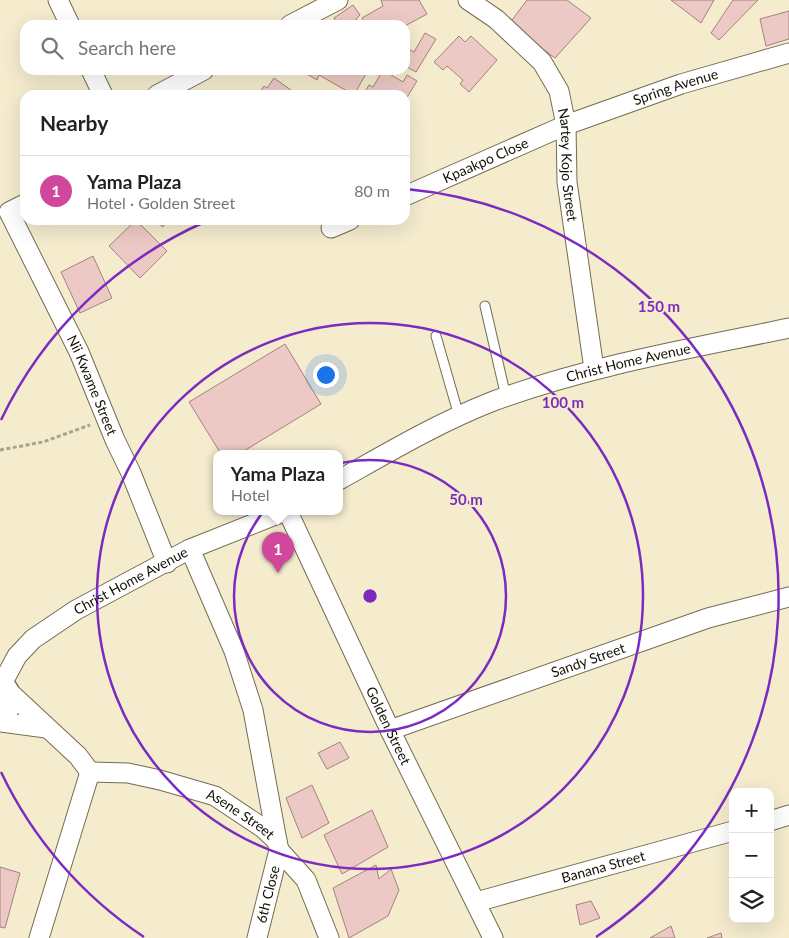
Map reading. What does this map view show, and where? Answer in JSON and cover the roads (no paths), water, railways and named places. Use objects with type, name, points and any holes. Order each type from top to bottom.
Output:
[{"type":"street","points":[[58,0],[68,20]]},
{"type":"street","points":[[300,20],[338,0]]},
{"type":"street","name":"Nartey Kojo Street","points":[[468,0],[496,19],[542,62],[560,91],[566,125],[567,182],[594,369]]},
{"type":"street","name":"Spring Avenue","points":[[566,125],[681,84],[789,53]]},
{"type":"street","points":[[93,75],[101,90]]},
{"type":"street","points":[[166,90],[194,75]]},
{"type":"street","name":"Kpaakpo Close","points":[[410,194],[566,125]]},
{"type":"street","name":"Nii Kwame Street","points":[[24,225],[107,419],[114,440],[131,473],[167,563]]},
{"type":"street","points":[[331,228],[338,225]]},
{"type":"street","name":"Christ Home Avenue","points":[[343,478],[414,437],[506,397],[594,369],[789,328]]},
{"type":"street","name":"Christ Home Avenue","points":[[3,686],[17,656],[33,639],[76,610],[190,549],[275,515]]},
{"type":"street","name":"Golden Street","points":[[289,515],[390,730],[493,938]]},
{"type":"street","points":[[190,549],[234,651],[253,710],[278,845]]},
{"type":"street","name":"Sandy Street","points":[[390,730],[708,618],[789,597]]},
{"type":"street","points":[[0,717],[7,710],[9,704],[3,686]]},
{"type":"street","points":[[3,686],[78,756],[90,772],[39,938]]},
{"type":"street","points":[[0,722],[46,728]]},
{"type":"street","name":"Asene Street","points":[[90,772],[128,773],[215,796],[264,828],[306,880],[329,938]]},
{"type":"street","points":[[774,820],[789,815]]},
{"type":"street","name":"Banana Street","points":[[476,902],[729,832]]},
{"type":"street","name":"6th Close","points":[[257,938],[278,845]]},
{"type":"lane","points":[[485,306],[506,397]]},
{"type":"lane","points":[[436,336],[459,417]]},
{"type":"place","name":"Yama Plaza","points":[[278,573]]}]
